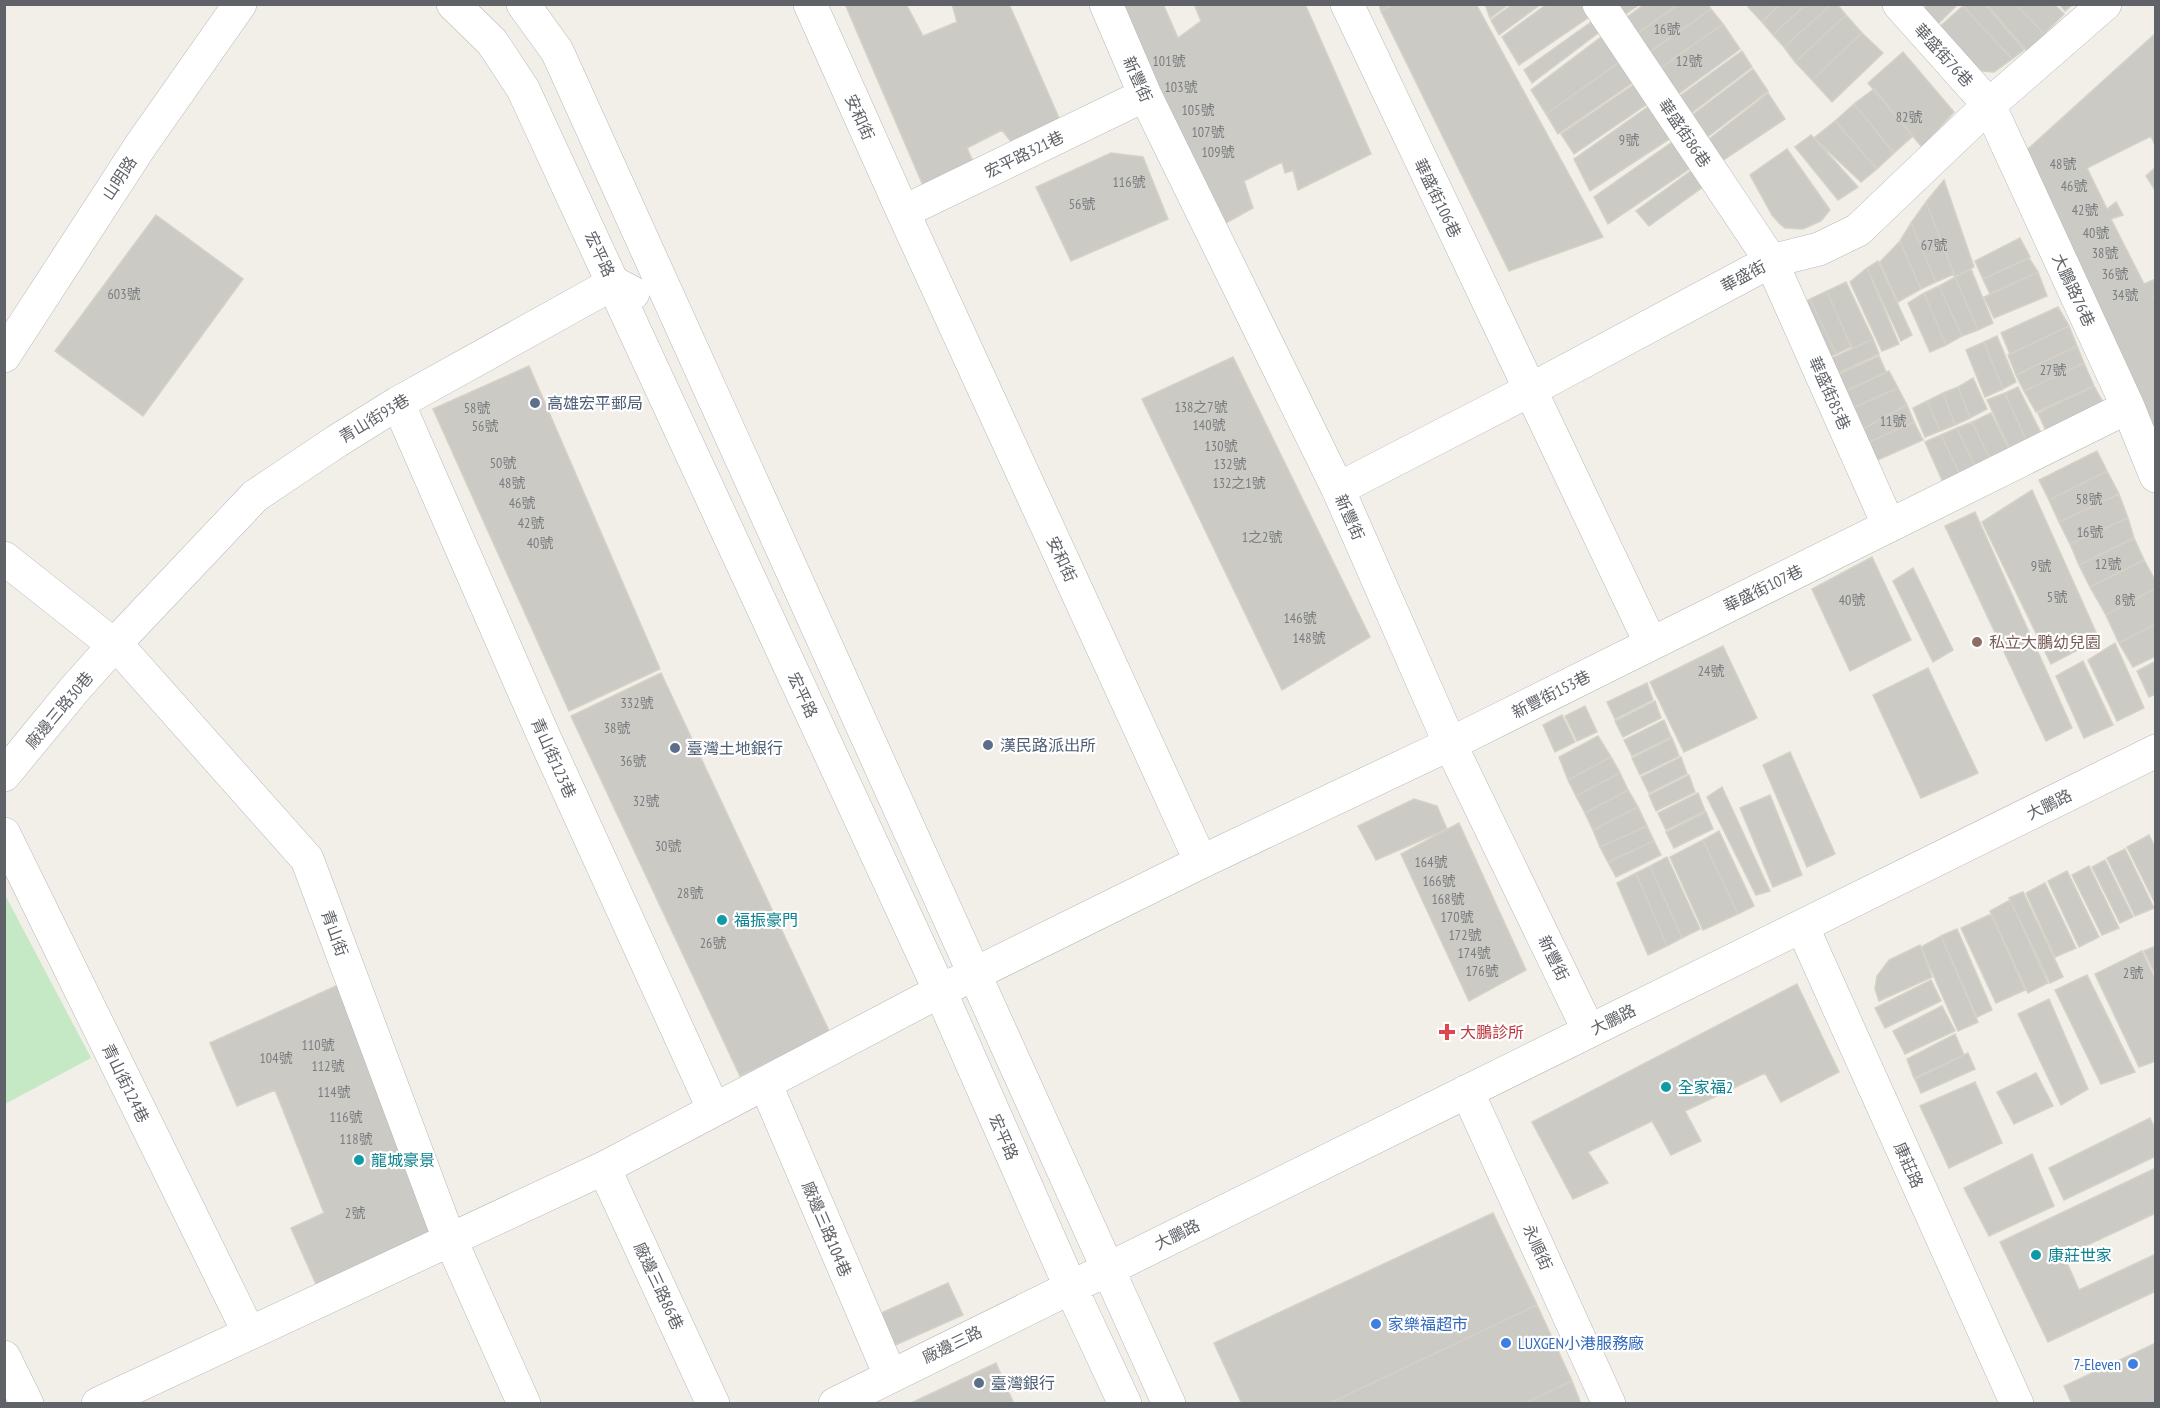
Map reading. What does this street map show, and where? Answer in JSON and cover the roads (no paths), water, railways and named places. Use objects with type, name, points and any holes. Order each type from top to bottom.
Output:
[{"type":"street","name":"山明路","points":[[4,356],[141,146],[240,4]]},
{"type":"street","name":"宏平路","points":[[453,4],[492,42],[523,89],[940,991],[1070,1286],[1125,1404]]},
{"type":"street","points":[[523,4],[557,51],[1169,1404]]},
{"type":"street","name":"安和街","points":[[810,4],[1201,862]]},
{"type":"street","name":"新豐街","points":[[1106,4],[1145,95],[1338,489],[1450,744],[1589,1031]]},
{"type":"street","name":"華盛街106巷","points":[[1347,4],[1530,390]]},
{"type":"street","name":"華盛街86巷","points":[[1599,4],[1771,261]]},
{"type":"street","name":"華盛街76巷","points":[[1899,4],[1989,105]]},
{"type":"street","name":"華盛街","points":[[1338,489],[1530,390],[1771,261],[1819,249],[1858,230],[1989,105],[2104,4]]},
{"type":"street","name":"宏平路321巷","points":[[903,212],[1145,95]]},
{"type":"street","name":"大鵬路76巷","points":[[1989,105],[2128,407],[2156,477]]},
{"type":"street","name":"華盛街85巷","points":[[1771,261],[1889,526]]},
{"type":"street","points":[[614,283],[678,317]]},
{"type":"street","name":"青山街93巷","points":[[114,645],[255,496],[398,403],[614,283]]},
{"type":"street","points":[[1530,390],[1651,644]]},
{"type":"street","name":"青山街123巷","points":[[398,403],[544,739],[714,1110]]},
{"type":"street","name":"華盛街107巷","points":[[1651,644],[2128,407]]},
{"type":"street","name":"青山街","points":[[4,558],[124,653],[307,859],[449,1239],[524,1404]]},
{"type":"street","name":"新豐街153巷","points":[[1450,744],[1651,644]]},
{"type":"street","name":"廠邊三路30巷","points":[[4,775],[114,645]]},
{"type":"street","points":[[98,1404],[604,1168],[940,991],[1201,862],[1450,744]]},
{"type":"street","name":"大鵬路","points":[[1070,1286],[2156,751]]},
{"type":"street","name":"青山街124巷","points":[[4,834],[249,1333]]},
{"type":"street","name":"康莊路","points":[[1802,926],[2017,1404]]},
{"type":"street","name":"廠邊三路104巷","points":[[765,1083],[886,1387]]},
{"type":"street","name":"永順街","points":[[1467,1091],[1609,1404]]},
{"type":"street","name":"廠邊三路86巷","points":[[604,1168],[713,1404]]},
{"type":"street","name":"廠邊三路","points":[[835,1404],[886,1387],[1070,1286]]},
{"type":"street","points":[[4,1357],[27,1404]]},
{"type":"place","name":"高雄宏平郵局","points":[[535,403]]},
{"type":"place","name":"私立大鵬幼兒園","points":[[1977,642]]},
{"type":"place","name":"漢民路派出所","points":[[988,745]]},
{"type":"place","name":"臺灣土地銀行","points":[[675,748]]},
{"type":"place","name":"福振豪門","points":[[722,920]]},
{"type":"place","name":"大鵬診所","points":[[1447,1032]]},
{"type":"place","name":"全家福2","points":[[1666,1087]]},
{"type":"place","name":"龍城豪景","points":[[359,1160]]},
{"type":"place","name":"康莊世家","points":[[2036,1255]]},
{"type":"place","name":"家樂福超市","points":[[1376,1324]]},
{"type":"place","name":"LUXGEN小港服務廠","points":[[1506,1343]]},
{"type":"place","name":"7-Eleven","points":[[2133,1364]]},
{"type":"place","name":"臺灣銀行","points":[[979,1383]]}]
